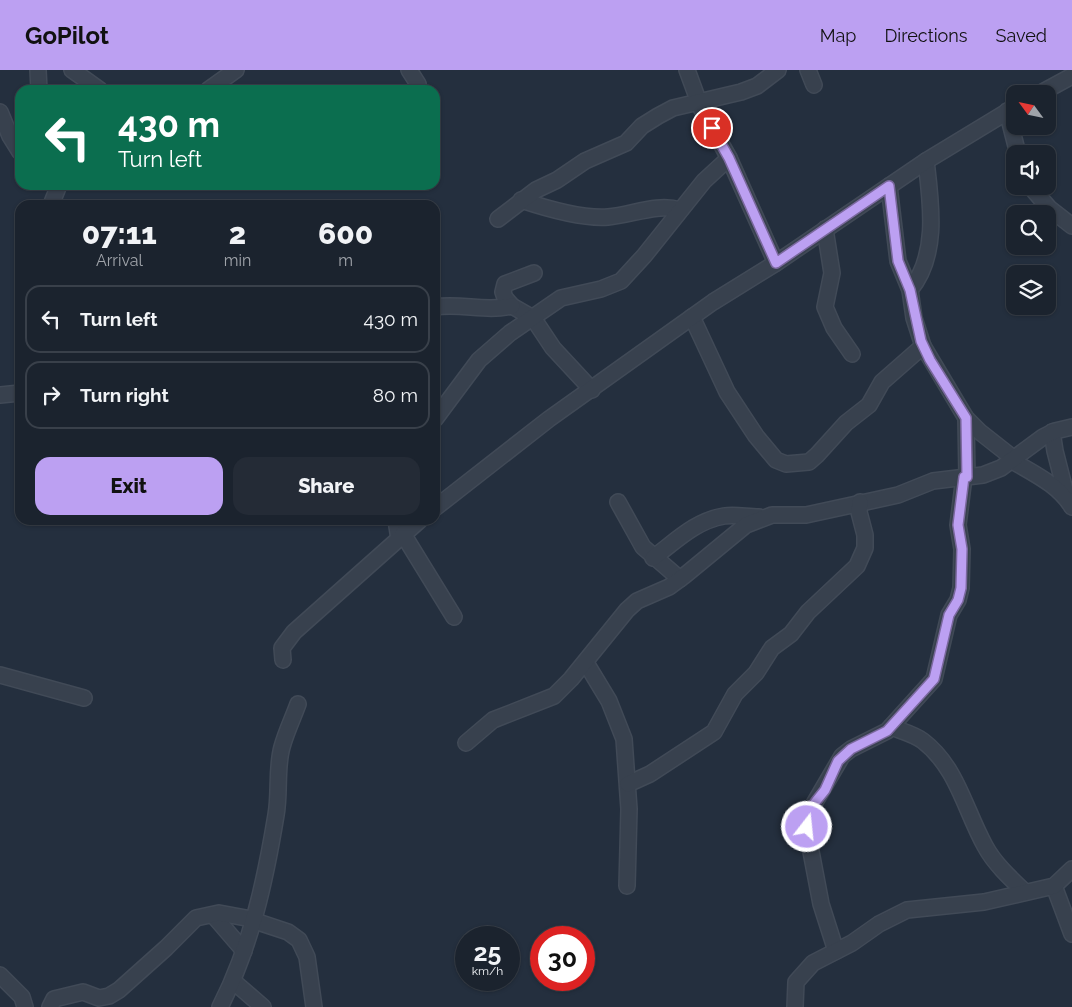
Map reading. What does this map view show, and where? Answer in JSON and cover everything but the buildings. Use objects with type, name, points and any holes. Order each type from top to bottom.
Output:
[{"type":"street","points":[[38,70],[39,85]]},
{"type":"street","points":[[72,70],[93,85]]},
{"type":"street","points":[[215,85],[236,70]]},
{"type":"street","points":[[409,70],[418,85]]},
{"type":"street","points":[[687,70],[699,104],[729,158],[776,263]]},
{"type":"street","points":[[498,219],[521,200],[585,161],[626,143],[642,126],[673,108],[729,97],[757,86],[778,70]]},
{"type":"street","points":[[808,70],[814,85]]},
{"type":"street","points":[[1056,85],[1072,76]]},
{"type":"street","points":[[0,112],[15,144]]},
{"type":"street","points":[[440,504],[541,425],[692,317],[776,263],[926,161],[1006,112]]},
{"type":"street","points":[[440,412],[480,360],[510,333],[561,298],[601,289],[621,281],[704,181],[729,158]]},
{"type":"street","points":[[910,290],[924,266],[929,246],[930,210],[926,161]]},
{"type":"street","points":[[889,186],[898,261],[910,290],[914,318],[923,346],[966,418],[1012,459],[1069,497]]},
{"type":"street","points":[[1038,195],[1057,216],[1072,226]]},
{"type":"street","points":[[521,200],[599,217],[622,216],[664,207],[680,210]]},
{"type":"street","points":[[826,229],[832,273],[825,306],[834,328],[852,354]]},
{"type":"street","points":[[534,273],[505,284],[503,292],[512,306],[533,318],[553,348],[592,390]]},
{"type":"street","points":[[440,307],[470,306],[487,310],[512,306]]},
{"type":"street","points":[[692,317],[727,392],[756,436],[776,460],[786,464],[802,463],[813,458],[846,423],[869,405],[882,382],[923,346]]},
{"type":"street","points":[[0,395],[15,394]]},
{"type":"street","points":[[836,950],[821,904],[809,841],[808,814],[842,756],[892,727],[934,679],[949,615],[958,600],[962,575],[962,549],[958,525],[966,477],[966,418]]},
{"type":"street","points":[[653,558],[693,526],[706,520],[725,516],[806,515],[898,495],[933,481],[983,475],[1001,468],[1052,432],[1072,427]]},
{"type":"street","points":[[1052,432],[1069,497]]},
{"type":"street","points":[[618,502],[642,547],[680,579]]},
{"type":"street","points":[[628,784],[650,774],[714,732],[735,694],[756,672],[772,648],[791,634],[808,612],[857,566],[865,548],[865,535],[859,512],[860,502]]},
{"type":"street","points":[[466,744],[493,720],[554,696],[586,663],[618,619],[632,606],[680,579],[746,525],[764,516]]},
{"type":"street","points":[[397,525],[401,537],[454,617]]},
{"type":"street","points":[[283,660],[282,648],[294,632],[414,525]]},
{"type":"street","points":[[586,663],[609,701],[624,739],[628,784],[627,886]]},
{"type":"street","points":[[0,675],[84,698]]},
{"type":"street","points":[[220,1007],[233,981],[255,921],[266,876],[277,812],[282,748],[298,704]]},
{"type":"street","points":[[892,727],[922,739],[944,763],[957,784],[985,847],[1006,873],[1025,892]]},
{"type":"street","points":[[795,1007],[796,982],[813,963],[907,910],[967,904],[1054,886],[1072,870]]},
{"type":"street","points":[[1054,886],[1072,934]]},
{"type":"street","points":[[213,914],[244,951]]},
{"type":"street","points":[[50,1007],[52,1000],[60,996],[83,992],[99,998],[109,996],[119,990],[166,948],[196,918],[213,914],[230,914],[288,932],[299,940],[307,957],[314,1007]]},
{"type":"street","points":[[0,974],[22,997],[24,1007]]},
{"type":"street","points":[[233,981],[263,1007]]},
{"type":"route","points":[[712,128],[729,158],[776,263],[889,186],[898,261],[910,290],[914,318],[921,341],[930,360],[966,418],[967,477],[964,477],[961,492],[958,525],[962,549],[961,588],[958,600],[949,615],[938,655],[936,675],[932,684],[909,705],[896,723],[887,731],[851,749],[842,756],[825,790],[809,810],[807,827]]}]
